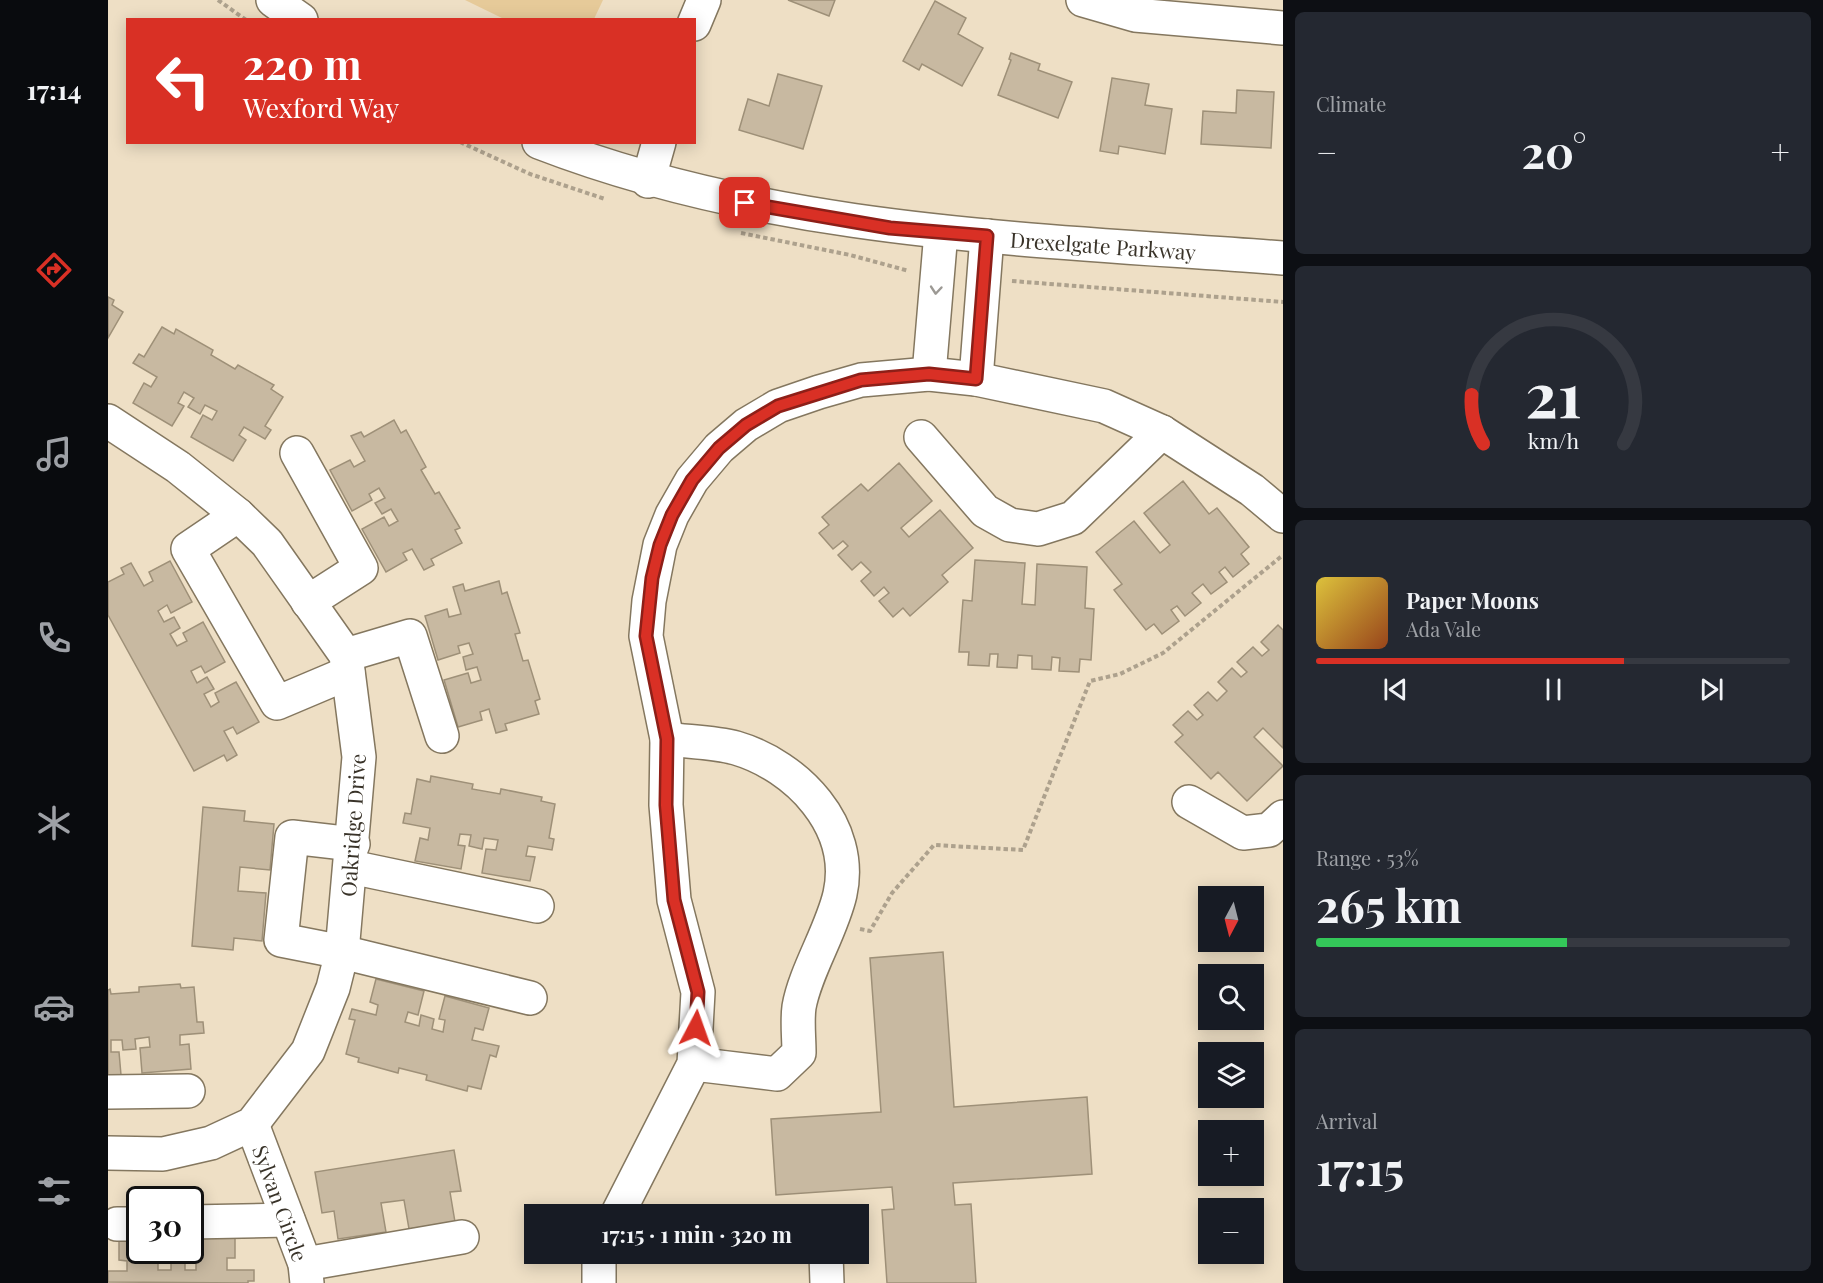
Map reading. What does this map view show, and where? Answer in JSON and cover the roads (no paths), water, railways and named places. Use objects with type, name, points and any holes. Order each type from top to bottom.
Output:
[{"type":"street","points":[[273,0],[298,18]]},
{"type":"street","points":[[696,19],[704,0]]},
{"type":"street","points":[[1083,0],[1135,15],[1283,28]]},
{"type":"street","name":"Drexelgate Parkway","points":[[544,144],[648,181],[780,210],[890,228],[1283,258]]},
{"type":"street","points":[[648,181],[658,144]]},
{"type":"street","points":[[929,374],[941,232]]},
{"type":"street","points":[[976,379],[987,236]]},
{"type":"street","points":[[623,1204],[694,1064],[698,992],[674,900],[666,805],[667,739],[646,636],[649,601],[660,545],[672,515],[692,480],[719,448],[746,425],[778,406],[861,380],[929,374],[976,379],[1104,406],[1162,432],[1252,490],[1283,516]]},
{"type":"street","name":"Oakridge Drive","points":[[108,421],[178,467],[238,515],[267,543],[347,664],[359,758],[342,952],[333,988],[308,1051],[252,1124],[212,1143],[164,1154],[108,1153]]},
{"type":"street","points":[[921,437],[985,511],[1010,525],[1038,529],[1073,518],[1162,432]]},
{"type":"street","points":[[297,453],[361,568],[308,602]]},
{"type":"street","points":[[238,515],[188,549],[277,703],[347,664],[410,636],[442,736]]},
{"type":"street","points":[[667,739],[735,747],[770,761],[805,788],[830,820],[840,854],[840,893],[799,1006],[799,1053],[777,1074],[694,1064]]},
{"type":"street","points":[[1190,802],[1244,833],[1269,830],[1283,817]]},
{"type":"street","points":[[530,998],[342,952],[281,940],[292,837],[352,856],[537,906]]},
{"type":"street","points":[[108,1092],[188,1091]]},
{"type":"street","name":"Sylvan Circle","points":[[252,1124],[306,1273]]},
{"type":"street","points":[[204,1222],[288,1220]]},
{"type":"street","points":[[306,1273],[462,1237]]},
{"type":"street","points":[[599,1264],[599,1283]]},
{"type":"street","points":[[826,1264],[827,1283]]}]
